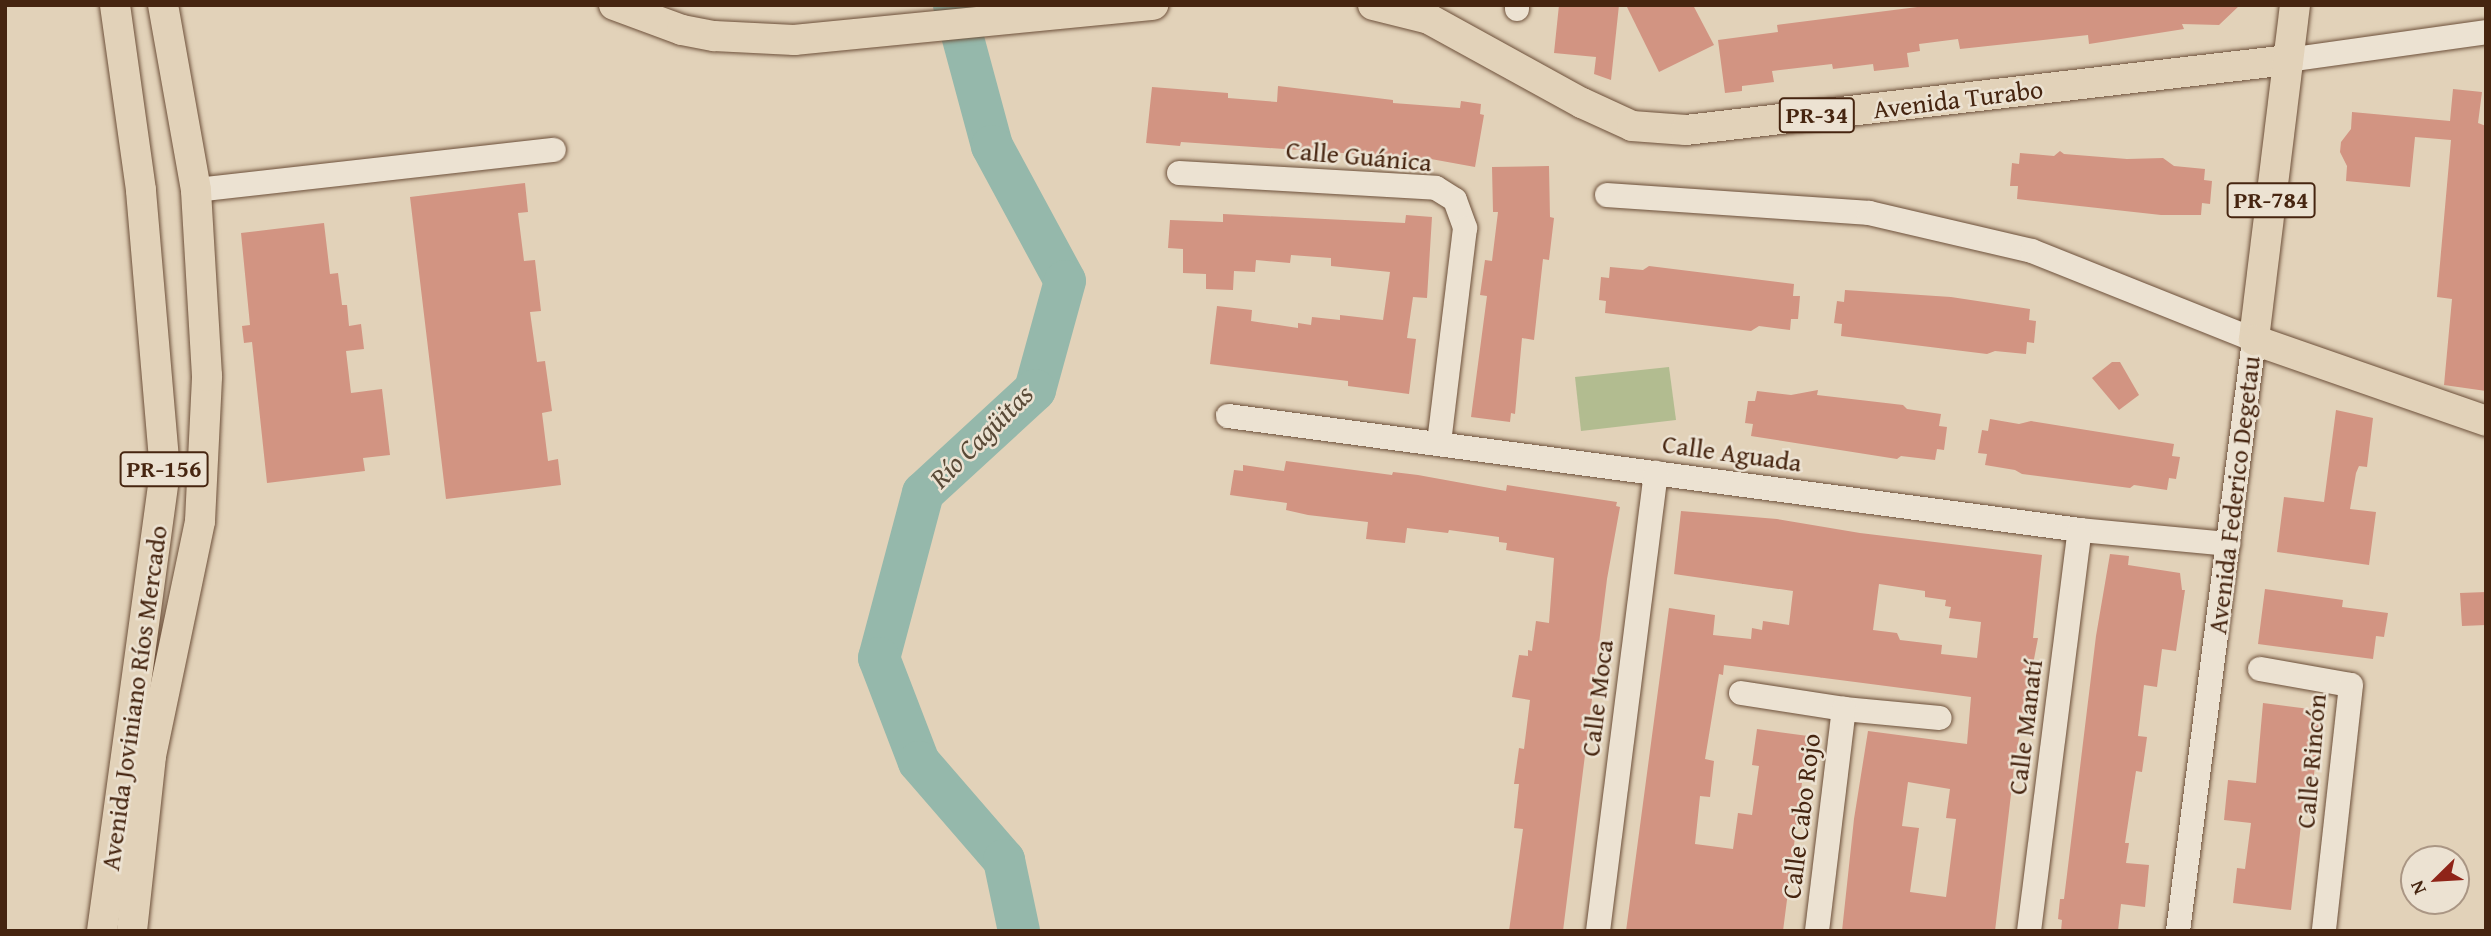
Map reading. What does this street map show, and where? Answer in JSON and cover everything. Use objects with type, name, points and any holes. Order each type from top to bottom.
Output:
[{"type":"main road","name":"Avenida Joviniano Ríos Mercado","points":[[102,931],[164,471],[141,190],[115,5]]},
{"type":"main road","name":"Avenida Joviniano Ríos Mercado","points":[[132,931],[151,756],[200,522],[207,376],[196,190],[163,5]]},
{"type":"main road","points":[[614,5],[682,30],[714,36],[794,40],[1153,5]]},
{"type":"main road","name":"Avenida Turabo","points":[[1373,5],[1429,19],[1582,103],[1632,126],[1686,131],[2288,60]]},
{"type":"main road","name":"Avenida Federico Degetau","points":[[2254,340],[2295,5]]},
{"type":"main road","points":[[2254,340],[2486,421]]},
{"type":"street","name":"Avenida Turabo","points":[[2288,60],[2486,32]]},
{"type":"street","points":[[196,190],[554,150]]},
{"type":"street","name":"Calle Guánica","points":[[1179,173],[1436,188],[1455,200],[1465,228],[1439,442]]},
{"type":"street","points":[[1607,195],[1869,213],[2032,251],[2254,340]]},
{"type":"street","name":"Avenida Federico Degetau","points":[[2178,931],[2254,340]]},
{"type":"street","name":"Calle Aguada","points":[[1228,416],[1439,442],[2080,530],[2228,544]]},
{"type":"street","name":"Calle Moca","points":[[1598,931],[1656,472]]},
{"type":"street","name":"Calle Manatí","points":[[2029,931],[2080,530]]},
{"type":"street","name":"Calle Rincón","points":[[2260,669],[2351,685],[2325,931]]},
{"type":"street","name":"Calle Cabo Rojo","points":[[1741,693],[1844,709],[1940,718]]},
{"type":"street","name":"Calle Cabo Rojo","points":[[1817,931],[1844,709]]},
{"type":"green space","points":[[1669,367],[1676,420],[1581,431],[1575,377]]},
{"type":"building","points":[[1559,5],[1619,5],[1611,80],[1594,74],[1596,57],[1554,53]]},
{"type":"building","points":[[1626,5],[1693,5],[1714,45],[1659,72]]},
{"type":"building","points":[[1933,5],[2240,5],[2219,25],[2182,24],[2184,29],[2089,44],[2088,35],[1960,49],[1958,39],[1919,44],[1920,51],[1907,53],[1909,67],[1874,71],[1873,64],[1833,69],[1832,64],[1772,71],[1774,82],[1742,86],[1742,91],[1725,93],[1718,40],[1778,32],[1777,25]]},
{"type":"building","points":[[1278,86],[1393,100],[1393,103],[1460,108],[1461,101],[1481,104],[1480,114],[1484,115],[1475,167],[1431,159],[1430,164],[1343,153],[1181,142],[1180,146],[1146,143],[1152,87],[1228,93],[1228,98],[1277,102]]},
{"type":"building","points":[[2453,89],[2482,92],[2478,123],[2486,126],[2486,391],[2444,385],[2452,299],[2437,297],[2451,140],[2415,137],[2410,187],[2346,181],[2347,166],[2340,152],[2341,142],[2351,129],[2352,112],[2450,121]]},
{"type":"building","points":[[2060,151],[2064,154],[2127,159],[2163,158],[2174,166],[2205,169],[2204,180],[2212,181],[2210,204],[2202,203],[2201,215],[2161,215],[2017,199],[2018,186],[2010,186],[2012,163],[2019,164],[2020,153],[2054,156]]},
{"type":"building","points":[[1549,166],[1550,217],[1554,218],[1549,260],[1543,259],[1534,340],[1522,338],[1515,414],[1511,413],[1510,422],[1471,417],[1487,296],[1480,295],[1485,260],[1492,261],[1498,212],[1493,212],[1492,167]]},
{"type":"building","points":[[525,183],[528,212],[518,213],[524,261],[535,260],[541,311],[530,312],[537,362],[545,361],[552,411],[542,413],[548,461],[558,459],[561,485],[446,499],[410,197]]},
{"type":"building","points":[[1223,214],[1405,223],[1406,215],[1432,217],[1427,298],[1413,297],[1407,338],[1416,339],[1409,394],[1348,386],[1348,381],[1210,364],[1217,306],[1252,310],[1251,321],[1298,328],[1298,323],[1311,325],[1312,317],[1340,320],[1340,315],[1383,320],[1390,272],[1331,266],[1331,258],[1291,255],[1290,263],[1256,260],[1255,272],[1234,271],[1233,290],[1206,289],[1206,274],[1183,273],[1183,249],[1168,248],[1170,220],[1223,222]]},
{"type":"building","points":[[324,223],[330,274],[338,273],[342,305],[347,305],[349,326],[361,324],[364,349],[346,351],[351,393],[382,389],[390,455],[363,458],[365,471],[267,483],[252,342],[244,343],[242,326],[250,325],[241,233]]},
{"type":"building","points":[[1649,266],[1794,284],[1793,296],[1800,296],[1798,319],[1791,319],[1790,330],[1759,326],[1751,331],[1605,313],[1606,301],[1599,300],[1601,277],[1609,278],[1610,267],[1643,270]]},
{"type":"building","points":[[1845,290],[1951,297],[2030,309],[2029,320],[2036,321],[2034,343],[2027,342],[2026,354],[1995,351],[1987,354],[1841,336],[1842,324],[1834,323],[1837,301],[1844,302]]},
{"type":"building","points":[[2112,362],[2120,362],[2139,395],[2119,410],[2092,378]]},
{"type":"building","points":[[1818,390],[1817,395],[1903,405],[1907,409],[1941,414],[1939,426],[1947,427],[1944,450],[1937,449],[1935,460],[1901,456],[1897,459],[1751,436],[1753,424],[1745,423],[1748,401],[1755,401],[1757,391],[1791,395]]},
{"type":"building","points":[[2336,410],[2373,418],[2367,467],[2359,466],[2356,473],[2350,509],[2376,512],[2369,565],[2277,552],[2284,497],[2324,502]]},
{"type":"building","points":[[1990,419],[2019,424],[2031,421],[2174,444],[2172,456],[2180,457],[2176,479],[2169,478],[2167,490],[2134,485],[2130,488],[2022,474],[2015,470],[1985,465],[1987,454],[1978,453],[1982,430],[1988,431]]},
{"type":"building","points":[[1286,461],[1392,475],[1393,472],[1418,475],[1506,491],[1507,485],[1617,502],[1616,506],[1620,507],[1607,579],[1563,931],[1509,931],[1523,829],[1514,828],[1519,784],[1514,784],[1519,748],[1524,749],[1530,700],[1512,697],[1519,655],[1528,656],[1528,650],[1532,651],[1536,621],[1549,623],[1554,558],[1506,550],[1507,543],[1499,542],[1499,537],[1449,530],[1448,533],[1407,528],[1405,543],[1366,539],[1368,522],[1308,515],[1286,510],[1287,503],[1230,495],[1234,470],[1243,471],[1243,465],[1284,471]]},
{"type":"building","points":[[1681,511],[1777,519],[1860,533],[2042,555],[2033,638],[2038,638],[2015,760],[1995,931],[1842,931],[1854,819],[1868,731],[1967,744],[1971,697],[1724,665],[1723,675],[1719,674],[1705,759],[1714,761],[1710,797],[1700,796],[1695,844],[1733,849],[1738,813],[1752,815],[1759,766],[1752,765],[1757,729],[1808,736],[1783,931],[1626,931],[1669,608],[1715,615],[1713,635],[1751,639],[1752,628],[1762,630],[1763,621],[1789,625],[1793,591],[1674,574]],"holes":[[[1879,584],[1925,591],[1925,597],[1946,600],[1945,606],[1951,607],[1949,618],[1981,622],[1977,658],[1941,654],[1942,645],[1900,640],[1897,633],[1873,630]],[[1908,782],[1950,789],[1946,818],[1956,819],[1946,897],[1910,892],[1919,828],[1902,826]]]},
{"type":"building","points":[[2110,554],[2129,556],[2128,565],[2180,573],[2182,590],[2185,590],[2176,651],[2162,649],[2157,687],[2144,685],[2138,736],[2147,737],[2142,772],[2136,771],[2125,843],[2129,843],[2126,863],[2149,865],[2145,907],[2121,904],[2118,931],[2061,931],[2062,920],[2058,919],[2060,899],[2064,899],[2096,636]]},
{"type":"building","points":[[2265,589],[2343,600],[2342,607],[2388,613],[2384,637],[2376,636],[2373,659],[2258,644]]},
{"type":"building","points":[[2486,592],[2486,625],[2462,626],[2460,593]]},
{"type":"building","points":[[2263,703],[2317,710],[2315,724],[2320,724],[2313,783],[2306,782],[2291,910],[2233,903],[2237,868],[2245,869],[2251,823],[2224,820],[2228,780],[2256,783]]},
{"type":"waterway","name":"Río Cagüitas","points":[[954,5],[992,146],[1065,281],[1035,390],[923,493],[879,658],[919,762],[1004,860],[1019,931]]}]
